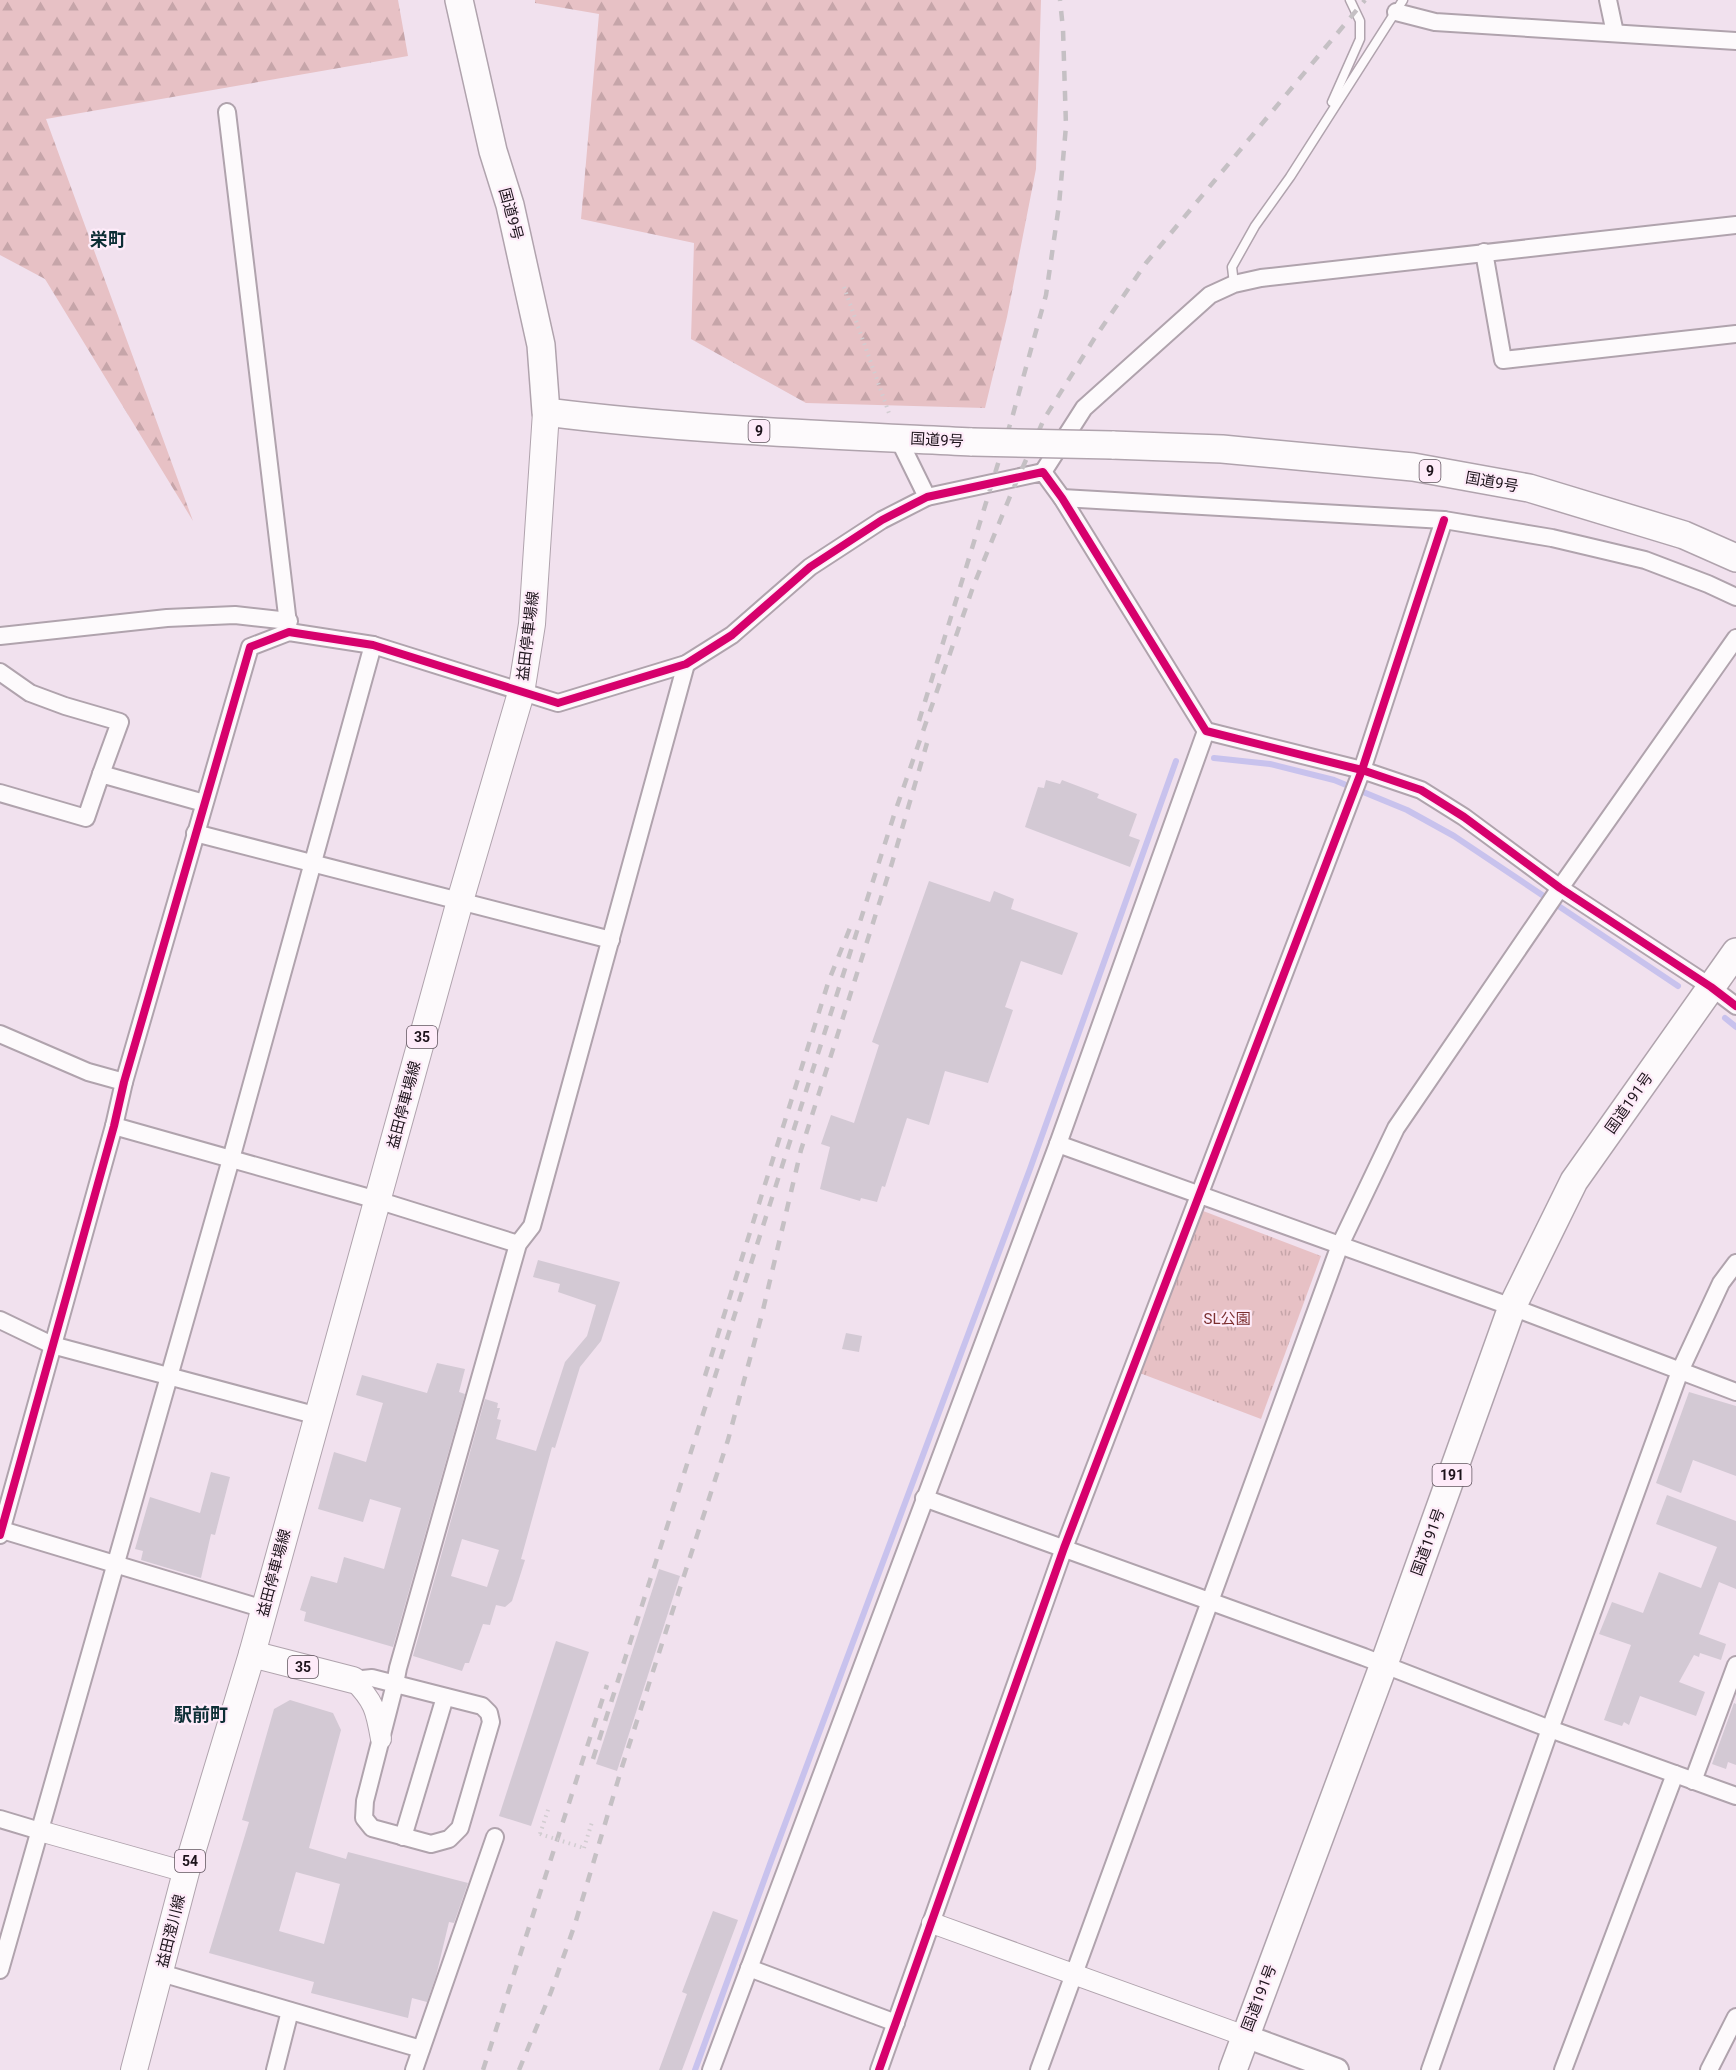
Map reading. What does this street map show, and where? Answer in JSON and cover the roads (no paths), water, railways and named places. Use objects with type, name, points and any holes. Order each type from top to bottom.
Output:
[{"type":"highway","name":"国道9号","points":[[459,0],[492,151],[510,204],[539,334],[546,412],[631,422],[799,434],[972,442],[1222,449],[1424,470],[1529,488],[1683,535],[1736,558]]},
{"type":"highway","name":"国道191号","points":[[1233,2070],[1384,1664],[1512,1307],[1574,1181],[1736,952]]},
{"type":"main road","name":"益田停車場線","points":[[252,1654],[460,901],[521,693],[532,624],[546,412]]},
{"type":"main road","name":"35","points":[[252,1654],[353,1680]]},
{"type":"main road","name":"益田澄川線","points":[[134,2070],[186,1872],[252,1654]]},
{"type":"main road","points":[[1245,2036],[1337,2070]]},
{"type":"street","points":[[1608,0],[1615,33]]},
{"type":"street","points":[[1400,6],[1435,22],[1736,41]]},
{"type":"street","points":[[227,112],[289,626]]},
{"type":"street","points":[[0,636],[88,626],[235,615],[373,645],[558,703],[686,664],[732,635],[810,567],[882,520],[927,497],[1043,472],[1084,408],[1210,295],[1234,284],[1261,278],[1736,225]]},
{"type":"street","points":[[1484,252],[1503,360],[1736,334]]},
{"type":"street","points":[[898,438],[927,497]]},
{"type":"street","points":[[1043,472],[1062,498],[1206,731],[1362,770],[1420,790],[1464,817],[1560,888],[1711,987],[1736,1006]]},
{"type":"street","points":[[1062,498],[1444,520],[1552,538],[1645,560],[1736,597]]},
{"type":"street","points":[[879,2070],[1064,1548],[1362,770],[1444,520]]},
{"type":"street","points":[[264,1610],[116,1564],[1,1532],[114,1126],[124,1082],[250,647],[289,626]]},
{"type":"street","points":[[1039,2070],[1340,1245],[1396,1128],[1560,888],[1736,638]]},
{"type":"street","points":[[0,1970],[231,1159],[373,645]]},
{"type":"street","points":[[353,1680],[372,1678],[395,1684],[445,1697],[482,1706],[489,1713],[491,1722],[460,1827],[449,1839],[431,1844],[372,1828],[364,1818],[365,1801],[395,1684],[398,1668],[518,1244],[532,1226],[686,664]]},
{"type":"street","points":[[0,672],[30,693],[120,722],[86,818],[0,793]]},
{"type":"street","points":[[711,2070],[1058,1144],[1206,731]]},
{"type":"street","points":[[101,774],[204,803]]},
{"type":"street","points":[[195,833],[611,940]]},
{"type":"street","points":[[0,1034],[87,1072],[124,1082]]},
{"type":"street","points":[[114,1126],[377,1200],[518,1244]]},
{"type":"street","points":[[1058,1144],[1512,1307],[1736,1392]]},
{"type":"street","points":[[1434,2069],[1550,1729],[1680,1371],[1721,1283],[1736,1263]]},
{"type":"street","points":[[0,1320],[52,1345],[318,1416]]},
{"type":"street","points":[[924,1498],[1384,1664],[1550,1729],[1736,1796]]},
{"type":"street","points":[[1693,1781],[1736,1665]]},
{"type":"street","points":[[353,1680],[370,1697],[377,1715],[381,1739]]},
{"type":"street","points":[[403,1837],[445,1697]]},
{"type":"street","points":[[1563,2070],[1675,1774]]},
{"type":"street","points":[[0,1819],[186,1872]]},
{"type":"street","points":[[414,2070],[495,1837]]},
{"type":"street","points":[[932,1923],[1245,2036]]},
{"type":"street","points":[[749,1968],[896,2023]]},
{"type":"street","points":[[161,1973],[421,2049]]},
{"type":"street","points":[[275,2070],[290,2011]]},
{"type":"street","points":[[1709,2070],[1736,2017]]},
{"type":"lane","points":[[1319,130],[1360,39],[1360,21],[1350,0]]},
{"type":"lane","points":[[1234,284],[1232,267],[1255,226],[1290,177],[1400,6]]},
{"type":"waterway","points":[[1214,758],[1270,764],[1334,780],[1407,810],[1454,836],[1678,986]]},
{"type":"waterway","points":[[695,2070],[1030,1169],[1176,761]]},
{"type":"waterway","points":[[1725,1018],[1736,1027]]},
{"type":"railway","points":[[919,721],[1012,418],[1046,295],[1059,205],[1066,126],[1060,0]]},
{"type":"railway","points":[[593,1759],[895,812],[973,587],[1011,494],[1044,419],[1094,339],[1146,263],[1365,0]]},
{"type":"railway","points":[[519,2070],[551,1992],[575,1924],[622,1767],[728,1440],[762,1314],[801,1150],[892,863],[927,743]]},
{"type":"railway","points":[[705,1376],[829,980],[850,928]]},
{"type":"railway","points":[[483,2070],[607,1685]]},
{"type":"district","name":"栄町","points":[[108,240]]},
{"type":"district","name":"駅前町","points":[[201,1715]]},
{"type":"park label","name":"SL公園","points":[[1227,1319]]}]
